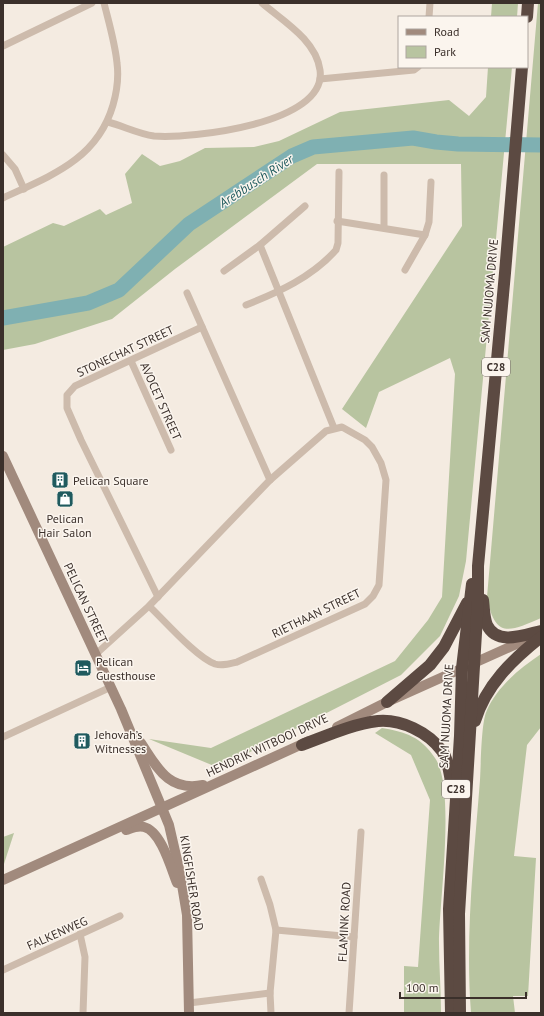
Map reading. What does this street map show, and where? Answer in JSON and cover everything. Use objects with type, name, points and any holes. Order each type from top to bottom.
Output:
[{"type":"highway","points":[[527,16],[528,3]]},
{"type":"highway","name":"SAM NUJOMA DRIVE","points":[[460,1013],[459,914],[478,600],[478,566],[522,68]]},
{"type":"highway","points":[[478,566],[486,624],[490,629],[502,637],[511,638],[541,632]]},
{"type":"highway","name":"SAM NUJOMA DRIVE","points":[[451,1013],[448,909],[462,668],[470,599],[478,566]]},
{"type":"highway","points":[[387,702],[430,664],[444,647],[470,599]]},
{"type":"highway","points":[[470,739],[481,704],[489,690],[509,664],[541,637]]},
{"type":"highway","points":[[302,745],[376,721],[410,726],[427,736],[442,751],[447,762],[455,805]]},
{"type":"main road","name":"PELICAN STREET","points":[[3,456],[96,654],[163,807]]},
{"type":"main road","name":"HENDRIK WITBOOI DRIVE","points":[[3,880],[87,843],[218,781],[302,745],[387,702],[541,632]]},
{"type":"main road","points":[[126,721],[159,770],[170,781],[190,787],[218,781]]},
{"type":"main road","name":"KINGFISHER ROAD","points":[[163,807],[175,846],[183,896],[188,938],[189,1008]]},
{"type":"main road","points":[[87,843],[139,826],[149,829],[160,841],[183,896]]},
{"type":"street","points":[[3,46],[92,3]]},
{"type":"street","points":[[3,198],[24,189],[72,163],[86,152],[108,122],[117,91],[117,70],[104,3]]},
{"type":"street","points":[[108,122],[152,136],[176,137],[249,127],[292,110],[304,102],[314,94],[320,79],[320,70],[317,59],[304,38],[262,3]]},
{"type":"street","points":[[429,16],[430,3]]},
{"type":"street","points":[[320,79],[414,70],[417,68]]},
{"type":"street","points":[[3,154],[15,169],[24,189]]},
{"type":"street","points":[[246,305],[278,293],[308,273],[336,250],[338,244],[337,220],[339,172]]},
{"type":"street","points":[[384,174],[384,227]]},
{"type":"street","points":[[405,270],[425,235],[430,214],[431,182]]},
{"type":"street","points":[[224,271],[260,245],[305,206]]},
{"type":"street","points":[[337,220],[425,235]]},
{"type":"street","points":[[96,654],[158,597],[270,480],[316,438],[334,428],[278,293],[260,245]]},
{"type":"street","points":[[188,293],[202,328],[270,480]]},
{"type":"street","name":"STONECHAT STREET","points":[[158,597],[81,440],[66,401],[69,390],[75,386],[202,328]]},
{"type":"street","name":"AVOCET STREET","points":[[131,361],[171,450]]},
{"type":"street","name":"RIETHAAN STREET","points":[[149,606],[204,658],[215,664],[224,665],[236,662],[365,604],[379,585],[386,480],[381,463],[372,447],[365,440],[342,427],[334,428]]},
{"type":"street","points":[[3,737],[111,687]]},
{"type":"street","name":"FLAMINK ROAD","points":[[349,1013],[361,832]]},
{"type":"street","points":[[261,879],[270,905],[276,930],[270,993],[271,1013]]},
{"type":"street","name":"FALKENWEG","points":[[3,970],[120,916]]},
{"type":"street","points":[[276,930],[354,937]]},
{"type":"street","points":[[80,934],[85,957],[83,1013]]},
{"type":"street","points":[[189,1008],[270,993]]},
{"type":"green space","points":[[492,3],[518,3],[517,16],[491,16]]},
{"type":"green space","points":[[538,3],[541,3],[541,618],[512,629],[499,626],[494,620],[490,611],[487,597]]},
{"type":"green space","points":[[488,68],[512,68],[466,561],[459,596],[440,636],[401,675],[219,768],[149,739],[211,748],[395,661],[428,620],[442,597],[455,374],[450,358],[379,392],[366,428],[342,409],[462,226],[461,164],[317,164],[175,269],[112,319],[35,344],[3,350],[3,247],[53,223],[64,226],[100,209],[106,215],[132,203],[125,174],[142,154],[160,166],[180,161],[205,148],[254,147],[279,141],[340,112],[449,100],[469,116],[486,97]]},
{"type":"green space","points":[[541,654],[541,727],[527,745],[514,856],[536,858],[528,996],[513,996],[515,1013],[471,1013],[469,955],[471,896],[482,733],[485,716],[492,701],[503,685],[525,665]]},
{"type":"green space","points":[[382,728],[398,731],[418,740],[435,758],[441,773],[444,794],[445,847],[439,943],[441,1013],[404,1013],[404,966],[418,967],[430,800],[411,755],[375,733]]},
{"type":"green space","points":[[14,833],[3,867],[3,837]]},
{"type":"waterway","name":"Arebbusch River","points":[[3,318],[88,303],[119,290],[189,224],[292,156],[313,147],[413,138],[458,144],[541,145]]},
{"type":"place","name":"Pelican Square","points":[[60,480]]},
{"type":"place","name":"Pelican Hair Salon","points":[[65,499]]},
{"type":"place","name":"Pelican Guesthouse","points":[[83,668]]},
{"type":"place","name":"Jehovah’s Witnesses","points":[[82,741]]}]
